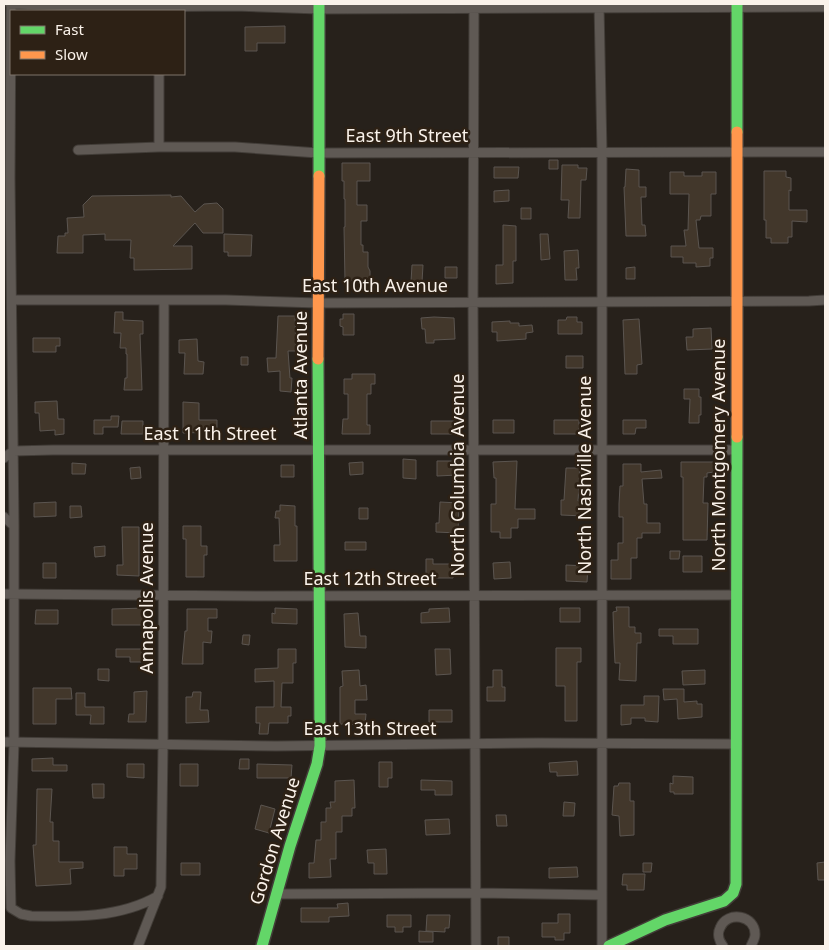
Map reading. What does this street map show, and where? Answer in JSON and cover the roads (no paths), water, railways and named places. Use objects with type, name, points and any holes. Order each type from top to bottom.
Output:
[{"type":"street","points":[[158,896],[137,907],[105,914],[31,916],[21,914],[11,908],[10,861],[14,743],[14,451],[12,259],[7,181],[10,4],[160,8],[599,5],[825,7]]},
{"type":"street","name":"North Nashville Avenue","points":[[599,5],[602,153],[602,946]]},
{"type":"street","name":"Atlanta Avenue","points":[[319,6],[318,595],[320,746]]},
{"type":"street","name":"North Columbia Avenue","points":[[474,6],[473,302],[476,946]]},
{"type":"street","name":"North Montgomery Avenue","points":[[724,901],[733,893],[736,884],[737,6]]},
{"type":"street","points":[[159,147],[160,75]]},
{"type":"street","name":"East 9th Street","points":[[78,150],[235,147],[318,153],[825,152]]},
{"type":"street","points":[[4,251],[12,259]]},
{"type":"street","name":"East 10th Avenue","points":[[13,300],[318,303],[825,300]]},
{"type":"street","name":"Annapolis Avenue","points":[[138,946],[161,887],[164,300]]},
{"type":"street","name":"East 11th Street","points":[[14,451],[162,449],[318,451],[737,450]]},
{"type":"street","points":[[4,458],[14,451]]},
{"type":"street","points":[[4,517],[14,526]]},
{"type":"street","name":"East 12th Street","points":[[4,594],[737,595]]},
{"type":"street","name":"East 13th Street","points":[[4,742],[320,746],[737,744]]},
{"type":"street","name":"Gordon Avenue","points":[[262,946],[306,795],[318,764],[320,746]]},
{"type":"street","points":[[276,894],[476,892],[602,895]]},
{"type":"street","points":[[609,946],[665,920],[724,901],[732,916]]},
{"type":"street","points":[[723,946],[718,933],[722,923],[732,916],[743,917],[752,924],[755,936],[750,946]]}]
